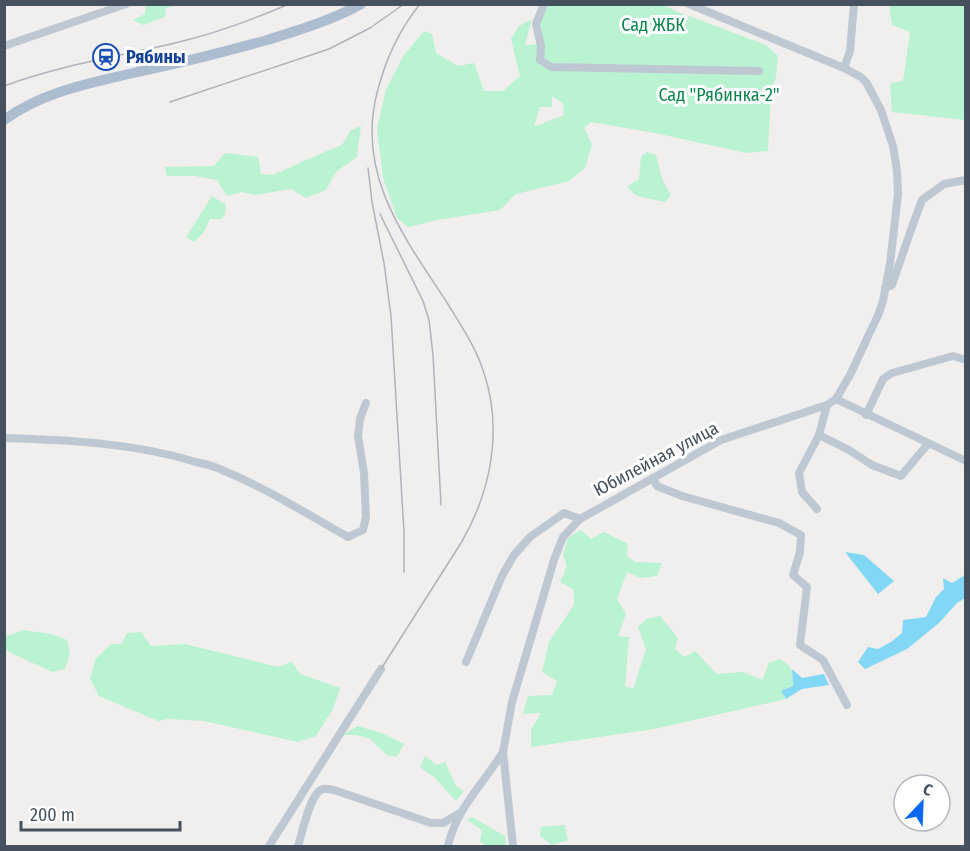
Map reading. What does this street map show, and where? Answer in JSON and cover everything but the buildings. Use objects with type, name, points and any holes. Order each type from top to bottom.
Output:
[{"type":"main road","points":[[4,120],[22,107],[56,93],[270,39],[326,22],[361,4]]},
{"type":"street","points":[[4,46],[126,4]]},
{"type":"street","points":[[544,4],[536,24],[541,46],[540,60],[551,68],[759,71]]},
{"type":"street","name":"Юбилейная улица","points":[[513,846],[503,752],[512,702],[554,560],[563,537],[580,519],[721,440],[827,405],[836,399],[879,313],[885,288],[898,194],[897,171],[894,146],[871,90],[861,77],[844,68],[689,4]]},
{"type":"street","points":[[844,68],[850,51],[854,4]]},
{"type":"street","points":[[885,288],[892,285],[922,200],[944,184],[966,180]]},
{"type":"street","points":[[866,415],[883,379],[892,373],[953,356],[966,360]]},
{"type":"street","points":[[836,399],[966,461]]},
{"type":"street","points":[[4,438],[70,440],[151,450],[182,457],[221,469],[348,537],[363,530],[366,517],[364,473],[358,436],[360,419],[366,403]]},
{"type":"street","points":[[817,509],[802,492],[799,473],[819,435],[827,405]]},
{"type":"street","points":[[819,435],[872,465],[901,476],[928,444]]},
{"type":"street","points":[[653,478],[657,486],[682,496],[779,523],[801,535],[800,552],[793,576],[807,587],[800,645],[823,660],[847,705]]},
{"type":"street","points":[[466,662],[502,576],[514,555],[530,537],[564,513],[580,519]]},
{"type":"street","points":[[269,846],[381,669]]},
{"type":"street","points":[[448,846],[451,832],[460,813],[503,752]]},
{"type":"street","points":[[298,846],[315,793],[323,789],[338,791],[431,823],[442,824],[460,813]]},
{"type":"green space","points":[[145,4],[177,5],[166,8],[165,17],[143,25],[133,20],[145,14]]},
{"type":"green space","points":[[547,5],[663,5],[766,45],[778,56],[776,77],[771,91],[768,151],[746,153],[591,122],[584,128],[592,145],[585,168],[569,181],[516,194],[500,210],[408,227],[397,218],[383,178],[377,129],[386,89],[404,55],[424,31],[432,34],[436,53],[458,66],[474,63],[484,91],[503,91],[520,76],[511,39],[519,26],[532,19],[525,45],[543,44],[540,21]],"holes":[[[552,96],[563,103],[564,115],[534,127],[540,107],[552,107]]]},
{"type":"green space","points":[[889,5],[965,5],[965,120],[892,112],[890,83],[903,81],[910,32],[892,25]]},
{"type":"green space","points":[[361,126],[357,157],[336,172],[326,190],[306,198],[291,189],[255,195],[242,192],[227,196],[217,180],[195,176],[167,176],[165,167],[214,166],[225,153],[258,157],[261,174],[273,175],[342,145],[351,130]]},
{"type":"green space","points":[[647,152],[656,155],[662,179],[671,195],[665,202],[637,196],[627,187],[639,179],[641,157]]},
{"type":"green space","points":[[212,196],[226,205],[225,215],[221,219],[210,219],[204,232],[194,242],[186,237]]},
{"type":"green space","points":[[581,530],[591,539],[604,532],[628,544],[627,556],[635,562],[662,563],[657,576],[640,578],[627,572],[617,599],[626,614],[618,636],[629,637],[625,686],[633,689],[646,649],[638,627],[646,619],[660,616],[678,638],[675,649],[684,657],[695,651],[717,674],[743,672],[762,680],[769,663],[780,659],[785,662],[793,677],[793,686],[781,691],[786,699],[654,729],[531,747],[531,730],[541,713],[523,714],[528,696],[552,695],[557,681],[542,672],[549,642],[574,605],[574,590],[560,582],[567,566],[563,555],[568,538]]},
{"type":"green space","points":[[23,630],[51,634],[67,640],[70,654],[65,669],[52,672],[5,650],[5,637]]},
{"type":"green space","points":[[141,632],[151,646],[185,644],[278,667],[292,662],[300,674],[340,688],[333,709],[316,736],[298,742],[204,721],[168,719],[158,721],[99,696],[90,679],[95,660],[111,644],[122,644],[127,633]]},
{"type":"green space","points":[[357,726],[379,732],[404,744],[397,757],[387,755],[370,739],[357,735],[343,735]]},
{"type":"green space","points":[[425,756],[437,765],[445,762],[456,786],[464,791],[456,801],[434,777],[420,767]]},
{"type":"green space","points":[[472,817],[505,836],[505,846],[487,846],[480,842],[482,830],[467,820]]},
{"type":"green space","points":[[565,825],[568,840],[552,845],[540,836],[541,827]]},
{"type":"water","points":[[845,552],[864,555],[894,581],[878,594]]},
{"type":"water","points":[[965,575],[965,598],[957,603],[939,623],[907,649],[865,669],[858,662],[868,647],[878,649],[902,633],[903,620],[926,617],[936,597],[944,589],[943,578],[952,583]]},
{"type":"water","points":[[792,669],[802,678],[824,674],[829,685],[802,689],[786,699],[781,691],[793,686]]},
{"type":"railway","points":[[4,86],[67,67],[204,35],[289,4]]},
{"type":"railway","points":[[170,102],[329,49],[370,28],[404,4]]},
{"type":"railway","points":[[381,669],[461,543],[471,523],[486,482],[493,438],[490,395],[481,363],[462,327],[400,228],[379,178],[373,151],[372,123],[380,81],[399,35],[420,4]]},
{"type":"railway","points":[[368,168],[391,316],[404,532],[404,572]]},
{"type":"railway","points":[[380,214],[423,301],[429,320],[441,505]]},
{"type":"place","name":"Рябины","points":[[106,57]]},
{"type":"park label","name":"Сад ЖБК","points":[[653,25]]},
{"type":"park label","name":"Сад \"Рябинка-2\"","points":[[719,95]]}]
